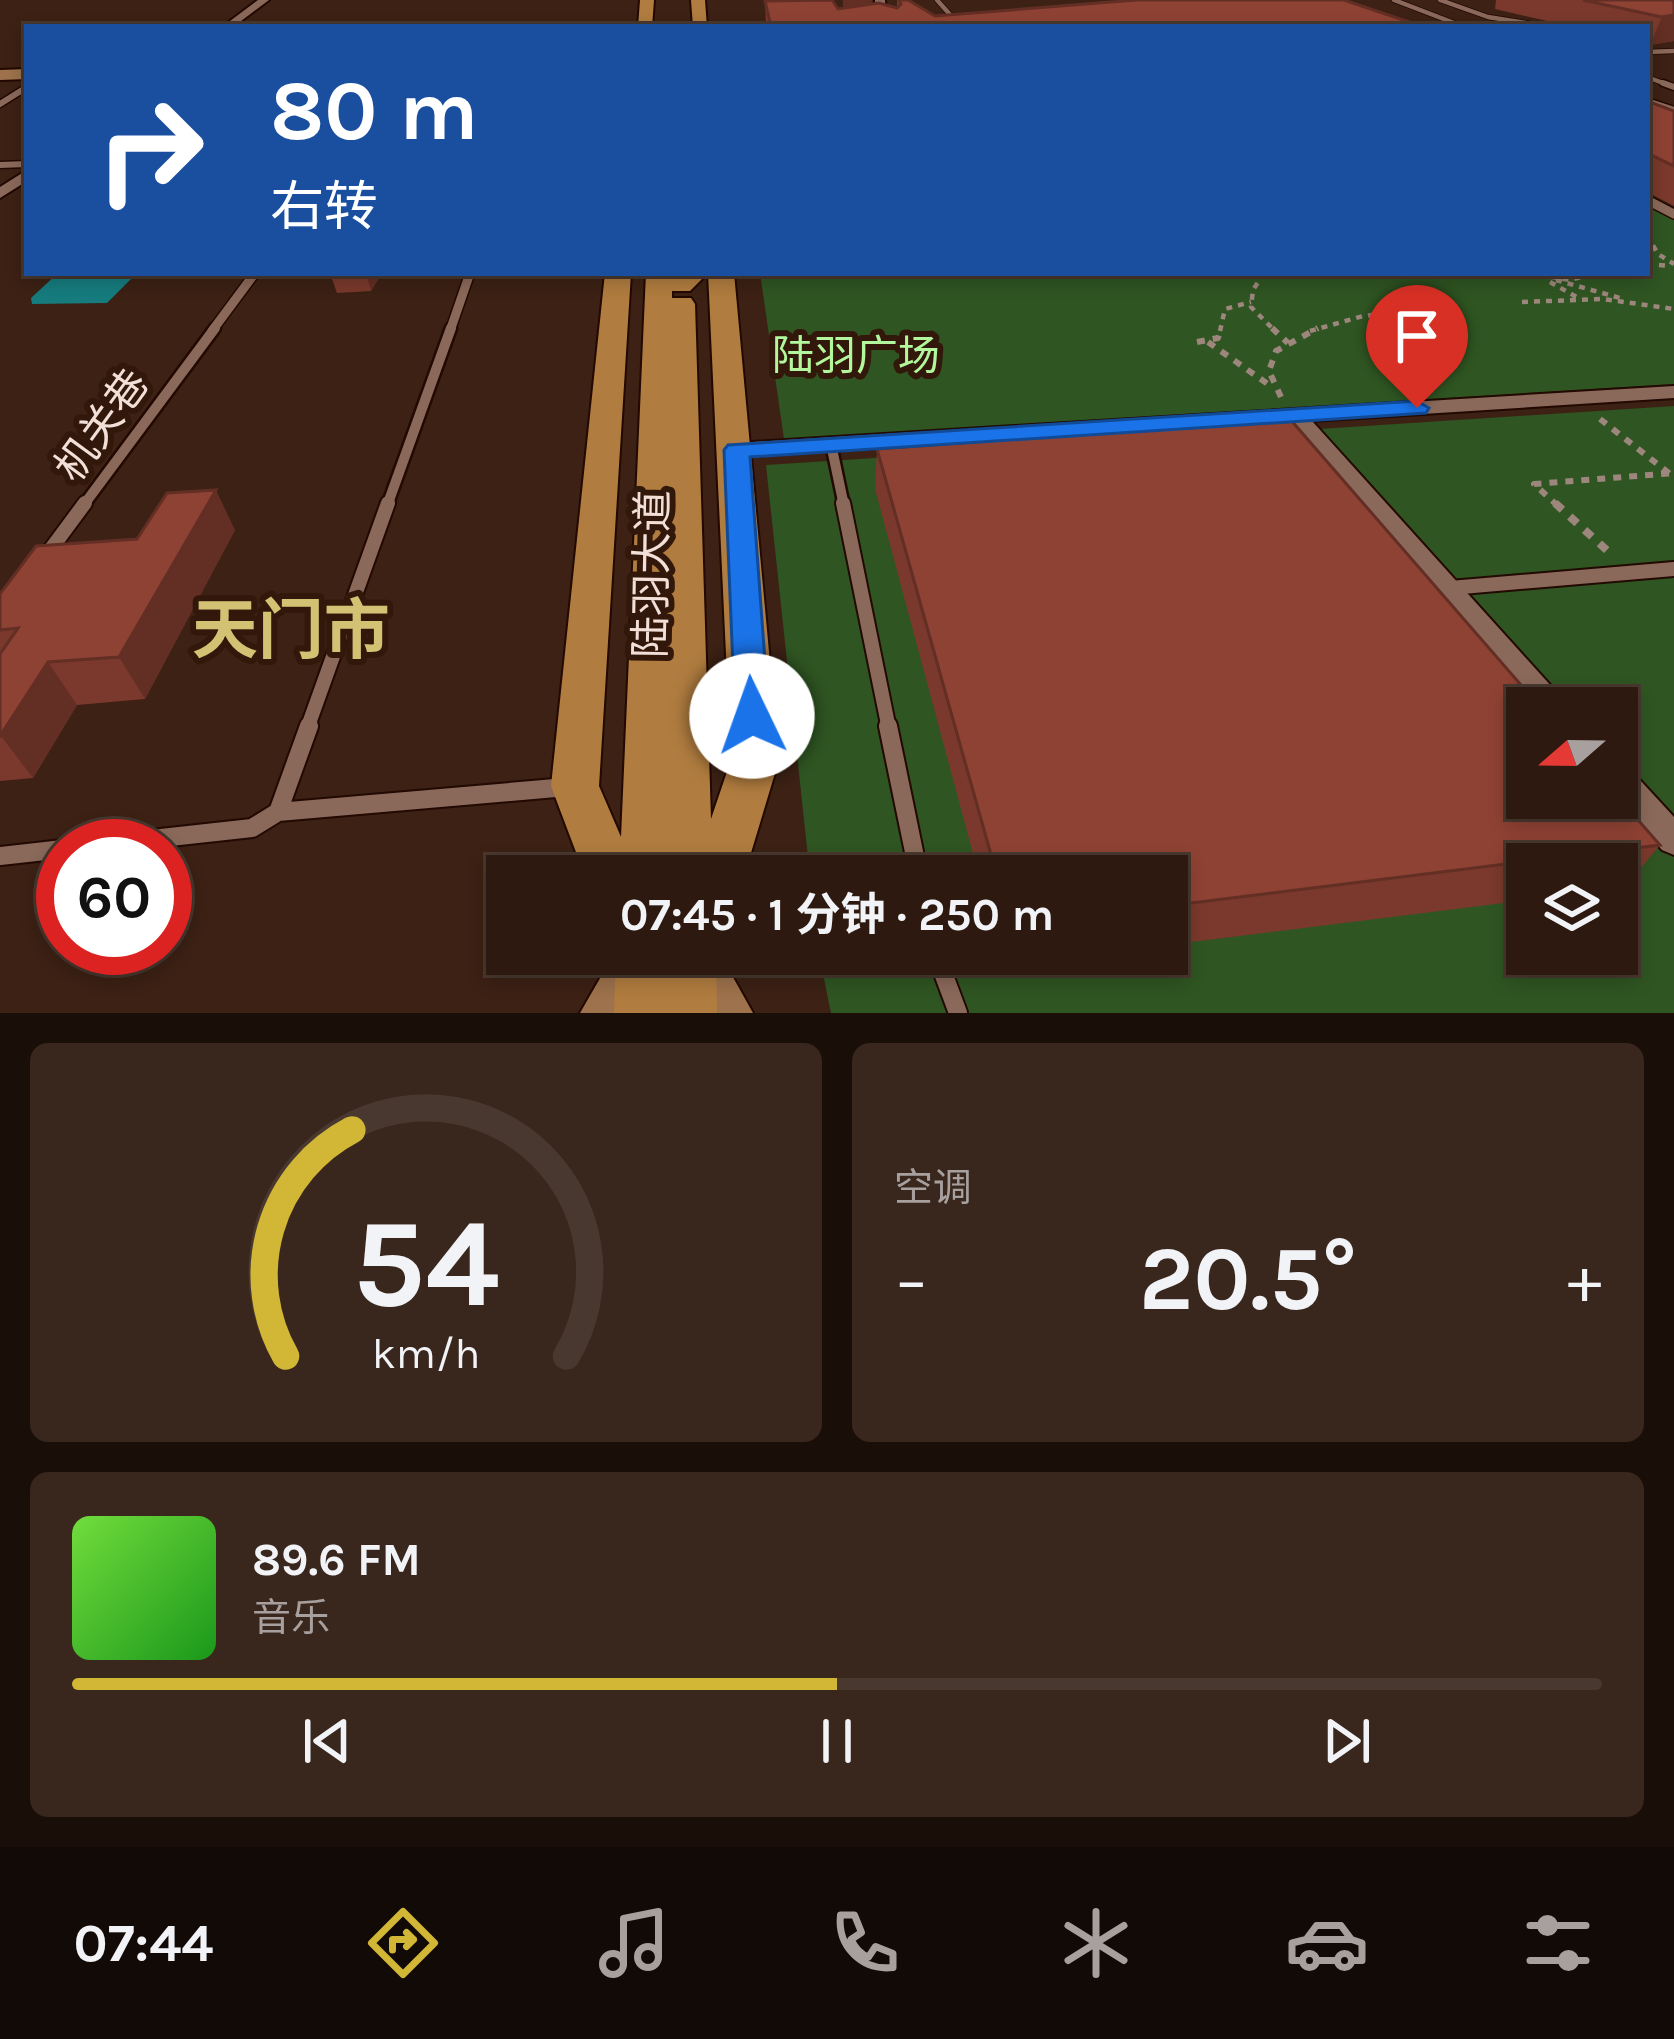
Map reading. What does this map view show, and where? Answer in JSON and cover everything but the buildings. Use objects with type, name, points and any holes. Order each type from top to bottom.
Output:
[{"type":"main road","points":[[603,855],[575,786],[619,276]]},
{"type":"main road","name":"陆羽大道","points":[[645,855],[654,426],[679,276]]},
{"type":"main road","name":"陆羽大道","points":[[679,276],[687,855]]},
{"type":"main road","points":[[721,276],[755,760],[725,855]]},
{"type":"main road","points":[[611,355],[654,426]]},
{"type":"main road","points":[[643,1013],[655,975]]},
{"type":"main road","points":[[670,975],[688,1013]]},
{"type":"street","points":[[231,24],[264,0]]},
{"type":"street","points":[[736,450],[1674,392]]},
{"type":"street","points":[[1296,416],[1537,687]]},
{"type":"street","points":[[1638,800],[1674,840]]},
{"type":"street","points":[[609,1013],[643,975]]},
{"type":"street","points":[[683,975],[724,1013]]},
{"type":"lane","points":[[937,0],[958,24]]},
{"type":"lane","points":[[1394,0],[1457,24]]},
{"type":"lane","points":[[1440,0],[1488,17],[1532,24]]},
{"type":"lane","name":"机关巷","points":[[42,560],[253,276]]},
{"type":"lane","points":[[278,812],[469,276]]},
{"type":"lane","points":[[831,444],[915,855]]},
{"type":"lane","points":[[1450,588],[1674,569]]},
{"type":"lane","points":[[192,835],[252,828],[278,812],[575,786]]},
{"type":"lane","points":[[0,856],[36,852]]},
{"type":"lane","points":[[944,975],[958,1013]]},
{"type":"path","points":[[1650,239],[1658,254],[1674,265]]},
{"type":"path","points":[[1262,276],[1252,290],[1251,302],[1260,318],[1288,343]]},
{"type":"path","points":[[1538,276],[1580,299]]},
{"type":"path","points":[[1540,276],[1674,310]]},
{"type":"path","points":[[1556,280],[1579,276]]},
{"type":"path","points":[[1522,302],[1580,299],[1641,304]]},
{"type":"path","points":[[1196,343],[1218,338],[1225,309],[1251,302]]},
{"type":"path","points":[[1275,389],[1271,364],[1276,352],[1288,343],[1342,319],[1448,307]]},
{"type":"path","points":[[1208,342],[1275,389],[1296,416]]},
{"type":"path","points":[[1574,398],[1672,474]]},
{"type":"path","points":[[1632,573],[1534,484],[1672,474]]},
{"type":"green space","name":"陆羽广场","points":[[1650,208],[1674,220],[1674,384],[784,439],[760,276],[1650,276]]},
{"type":"green space","points":[[1674,406],[1674,1013],[831,1013],[823,975],[1188,975],[1188,855],[808,855],[766,465]]},
{"type":"water","points":[[55,276],[134,276],[107,303],[32,304],[31,298]]},
{"type":"district","name":"天门市","points":[[291,630]]},
{"type":"route","points":[[752,716],[736,450],[1417,408]]}]
